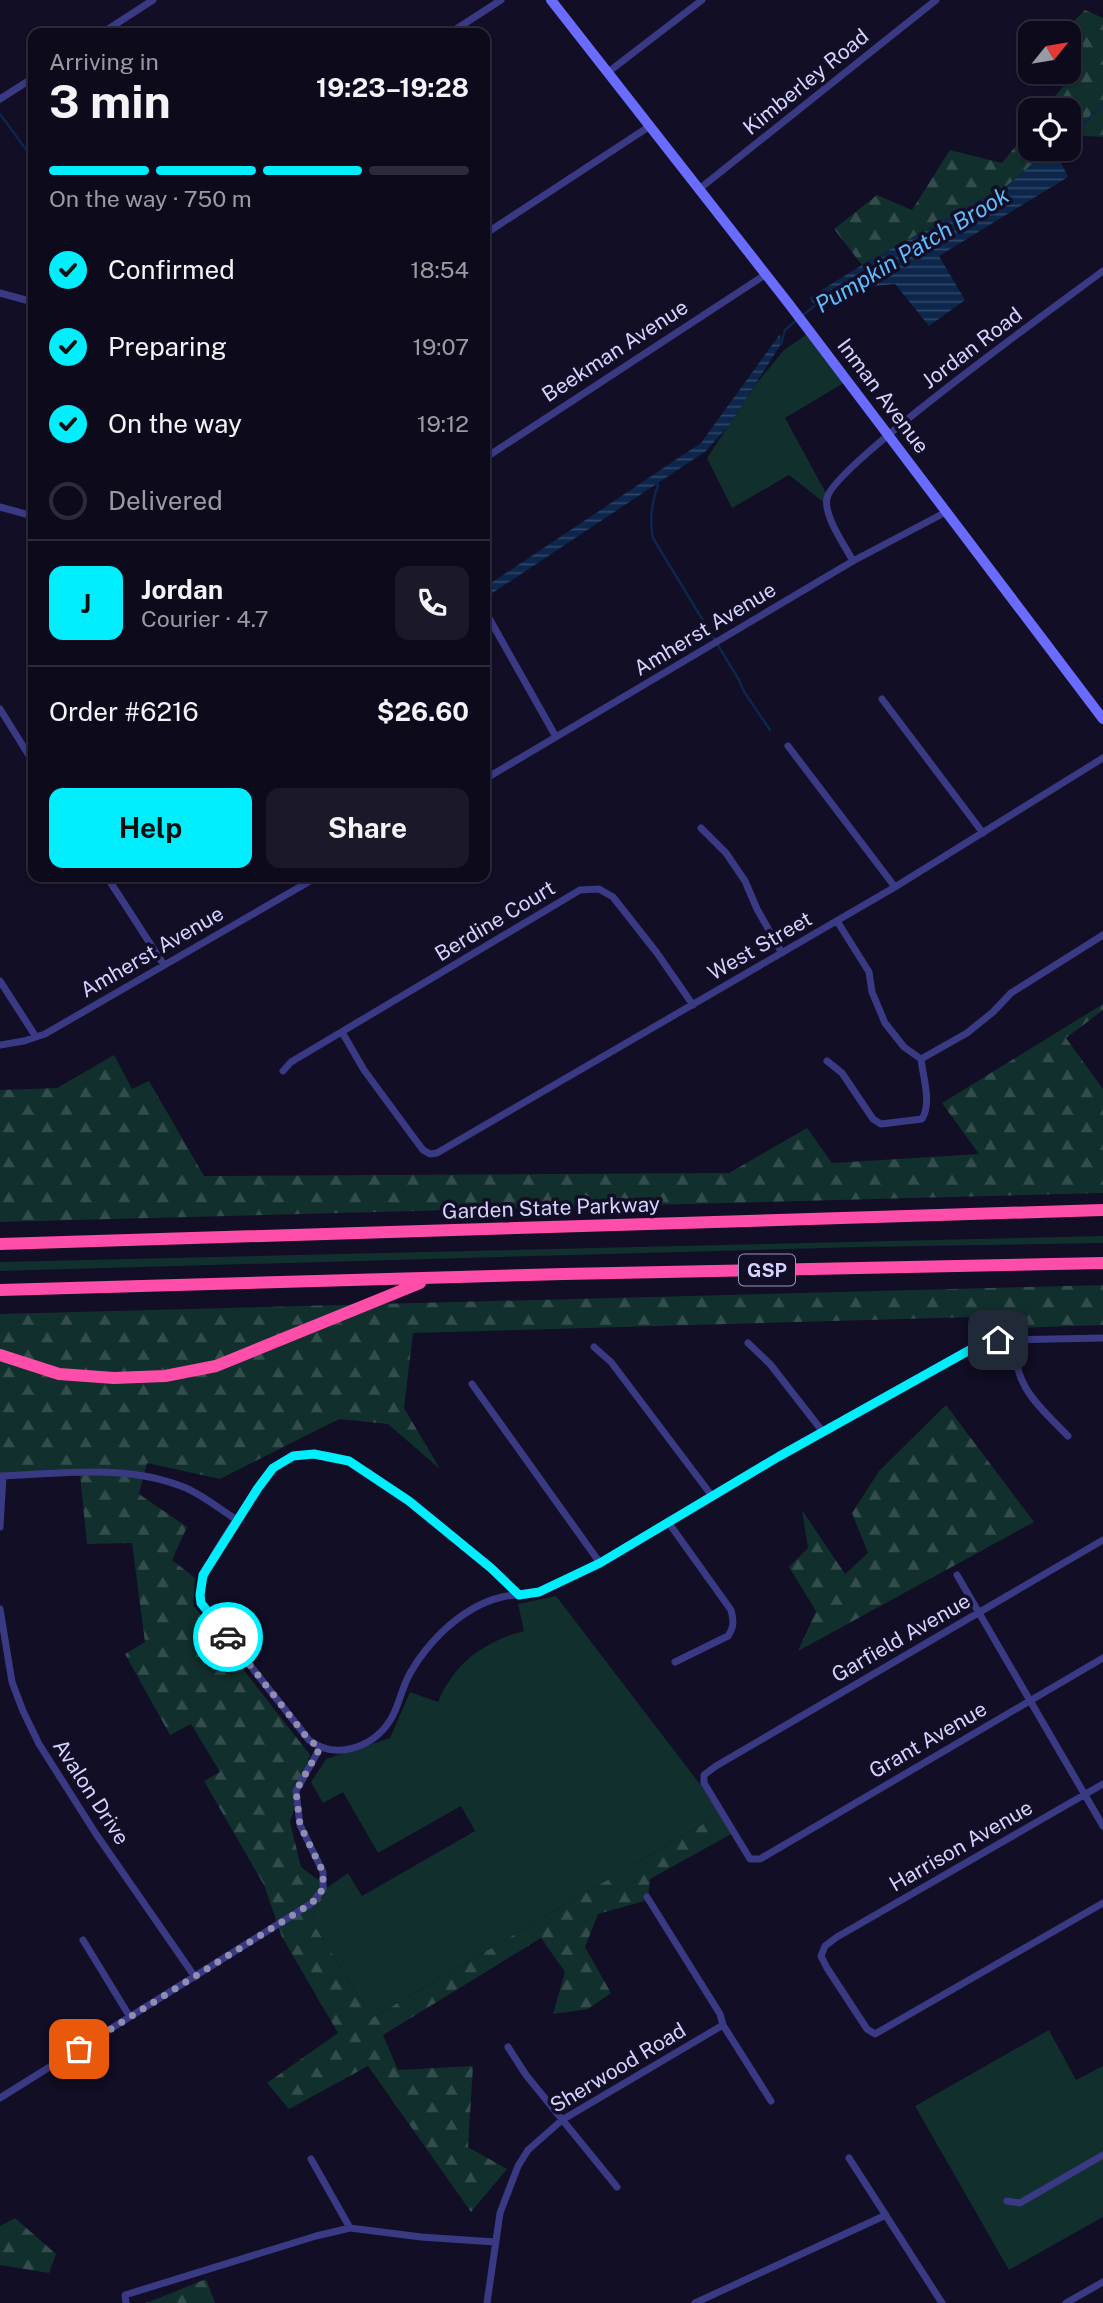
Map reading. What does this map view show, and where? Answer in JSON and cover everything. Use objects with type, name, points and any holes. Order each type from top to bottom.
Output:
[{"type":"highway","name":"Garden State Parkway","points":[[0,1244],[1103,1210]]},
{"type":"highway","name":"GSP","points":[[0,1290],[430,1280],[590,1273],[1103,1263]]},
{"type":"highway","points":[[0,1355],[59,1374],[114,1378],[165,1376],[216,1366],[430,1280]]},
{"type":"main road","name":"Inman Avenue","points":[[551,0],[789,304],[1103,719]]},
{"type":"street","points":[[110,28],[153,0]]},
{"type":"street","points":[[458,28],[501,0]]},
{"type":"street","points":[[607,73],[702,0]]},
{"type":"street","name":"Kimberley Road","points":[[698,190],[936,0]]},
{"type":"street","points":[[0,99],[28,81]]},
{"type":"street","points":[[490,231],[650,126]]},
{"type":"street","name":"Jordan Road","points":[[853,561],[826,505],[827,495],[834,484],[887,435],[1103,271]]},
{"type":"street","name":"Beekman Avenue","points":[[490,455],[765,275]]},
{"type":"street","points":[[0,293],[28,301]]},
{"type":"street","points":[[0,507],[28,515]]},
{"type":"street","name":"Amherst Avenue","points":[[490,776],[853,561],[946,512]]},
{"type":"street","points":[[490,620],[556,737]]},
{"type":"street","points":[[882,699],[983,833]]},
{"type":"street","points":[[0,709],[28,754]]},
{"type":"street","points":[[788,746],[895,887]]},
{"type":"street","name":"West Street","points":[[342,1032],[385,1100],[423,1150],[430,1154],[446,1150],[895,887],[1103,758]]},
{"type":"street","points":[[701,828],[726,853],[745,881],[757,909],[782,953]]},
{"type":"street","points":[[110,882],[164,965]]},
{"type":"street","name":"Amherst Avenue","points":[[0,1045],[36,1037],[308,882]]},
{"type":"street","name":"Berdine Court","points":[[283,1072],[291,1062],[580,890],[590,888],[599,889],[613,897],[693,1005]]},
{"type":"street","points":[[827,1061],[842,1073],[873,1119],[881,1124],[922,1119],[926,1113],[920,1059],[904,1046],[886,1023],[872,992],[869,972],[837,921]]},
{"type":"street","points":[[920,1059],[967,1033],[1011,993],[1103,935]]},
{"type":"street","points":[[0,981],[36,1037]]},
{"type":"street","points":[[519,1595],[491,1568],[409,1501],[349,1461],[314,1454],[293,1456],[273,1468],[203,1575],[200,1595],[201,1603],[309,1740],[320,1748],[347,1750],[366,1744],[382,1732],[393,1717],[411,1670],[440,1634],[486,1603],[502,1597],[519,1595],[539,1592],[600,1563],[823,1432],[975,1347],[998,1340],[1103,1338]]},
{"type":"street","points":[[1017,1340],[1015,1366],[1021,1378],[1032,1397],[1068,1436]]},
{"type":"street","points":[[748,1343],[770,1364],[823,1432]]},
{"type":"street","points":[[594,1347],[611,1362],[712,1496]]},
{"type":"street","points":[[472,1384],[600,1563]]},
{"type":"street","points":[[0,1527],[2,1476],[115,1471],[166,1481],[190,1490],[237,1520]]},
{"type":"street","points":[[668,1522],[731,1611],[733,1619],[733,1629],[728,1636],[675,1662]]},
{"type":"street","name":"Garfield Avenue","points":[[771,1852],[760,1859],[750,1859],[704,1783],[704,1775],[1103,1540]]},
{"type":"street","points":[[957,1575],[1103,1826]]},
{"type":"street","name":"Avalon Drive","points":[[0,1609],[12,1682],[39,1744],[96,1834],[195,1977]]},
{"type":"street","name":"Grant Avenue","points":[[771,1852],[1103,1658]]},
{"type":"street","points":[[0,2098],[312,1903],[323,1889],[323,1872],[300,1825],[296,1791],[320,1748]]},
{"type":"street","name":"Harrison Avenue","points":[[1103,1784],[837,1937],[822,1950],[824,1964],[867,2029],[875,2034],[1103,1903]]},
{"type":"street","points":[[647,1897],[771,2101]]},
{"type":"street","points":[[83,1940],[130,2017]]},
{"type":"street","name":"Sherwood Road","points":[[487,2303],[500,2213],[518,2166],[528,2150],[562,2120],[723,2025]]},
{"type":"street","points":[[508,2047],[526,2075],[617,2187]]},
{"type":"street","points":[[1007,2201],[1020,2203],[1103,2155]]},
{"type":"street","points":[[849,2158],[942,2303]]},
{"type":"street","points":[[311,2159],[350,2228]]},
{"type":"street","points":[[695,2303],[886,2215]]},
{"type":"street","points":[[126,2299],[316,2236],[350,2228],[421,2237],[495,2242]]},
{"type":"street","points":[[1066,2303],[1103,2282]]},
{"type":"green space","points":[[1085,10],[1103,18],[1103,137],[1081,136],[1081,98],[1054,98],[1065,84],[1082,84],[1082,21],[1074,21]]},
{"type":"green space","points":[[1018,143],[1018,161],[1036,161],[1008,185],[862,265],[834,229],[877,195],[912,210],[950,150],[1002,163]]},
{"type":"green space","points":[[810,332],[847,381],[785,418],[827,495],[826,504],[789,475],[732,508],[707,458],[756,384],[784,350]]},
{"type":"green space","points":[[1103,1004],[1103,1010],[1066,1038],[1103,1089],[1103,1193],[0,1222],[0,1090],[57,1088],[114,1055],[132,1089],[149,1081],[204,1176],[729,1173],[807,1128],[832,1163],[979,1154],[942,1103]]},
{"type":"green space","points":[[1103,1236],[1103,1243],[861,1247],[0,1271],[0,1262]]},
{"type":"green space","points":[[1103,1285],[1103,1325],[982,1329],[974,1317],[413,1333],[404,1408],[440,1469],[388,1424],[339,1419],[220,1479],[147,1463],[139,1494],[187,1527],[172,1560],[195,1578],[193,1605],[310,1755],[290,1822],[301,1867],[328,1887],[311,1920],[372,2018],[722,1813],[733,1833],[650,1879],[648,1900],[598,1914],[585,1947],[611,1993],[588,2009],[553,2014],[565,1972],[541,1938],[383,2035],[398,2070],[473,2066],[468,2147],[507,2169],[471,2212],[368,2066],[289,2109],[267,2083],[338,2033],[282,1937],[264,1885],[204,1781],[220,1772],[191,1724],[170,1735],[125,1654],[145,1642],[132,1543],[87,1544],[80,1475],[0,1476],[0,1314]]},
{"type":"green space","points":[[946,1405],[1034,1522],[798,1651],[816,1611],[789,1567],[808,1548],[802,1510],[845,1574],[868,1553],[852,1513],[879,1471]]},
{"type":"green space","points":[[556,1596],[722,1813],[372,2018],[311,1920],[328,1887],[348,1873],[362,1896],[475,1831],[461,1806],[378,1853],[343,1792],[323,1803],[311,1782],[326,1759],[390,1738],[410,1692],[438,1702],[453,1676],[472,1656],[496,1641],[524,1631],[518,1604]]},
{"type":"green space","points":[[1049,2030],[1076,2080],[1103,2066],[1103,2217],[1009,2270],[915,2106]]},
{"type":"green space","points":[[15,2218],[56,2254],[49,2273],[0,2265],[0,2226]]},
{"type":"green space","points":[[206,2279],[215,2303],[145,2303],[149,2302]]},
{"type":"water","points":[[1036,161],[1060,161],[1068,177],[939,256],[965,300],[929,326],[895,284],[875,286],[817,308],[809,298],[862,265],[1008,185]]},
{"type":"water","points":[[780,334],[781,344],[730,424],[706,451],[490,595],[490,584],[701,443]]},
{"type":"waterway","name":"Pumpkin Patch Brook","points":[[1081,127],[1103,104]]},
{"type":"waterway","points":[[0,114],[28,152]]},
{"type":"waterway","name":"Pumpkin Patch Brook","points":[[803,315],[817,304]]},
{"type":"waterway","name":"Pumpkin Patch Brook","points":[[781,344],[785,330],[798,319]]},
{"type":"waterway","points":[[657,481],[651,517],[653,538],[743,690],[770,730]]},
{"type":"way so far","points":[[79,2049],[312,1903],[323,1889],[323,1872],[300,1825],[296,1807],[296,1791],[320,1748],[309,1740],[228,1637]]},
{"type":"route","points":[[228,1637],[201,1603],[203,1575],[273,1468],[293,1456],[328,1455],[349,1461],[409,1501],[491,1568],[519,1595],[530,1594],[600,1563],[778,1457],[975,1347],[998,1340]]}]
